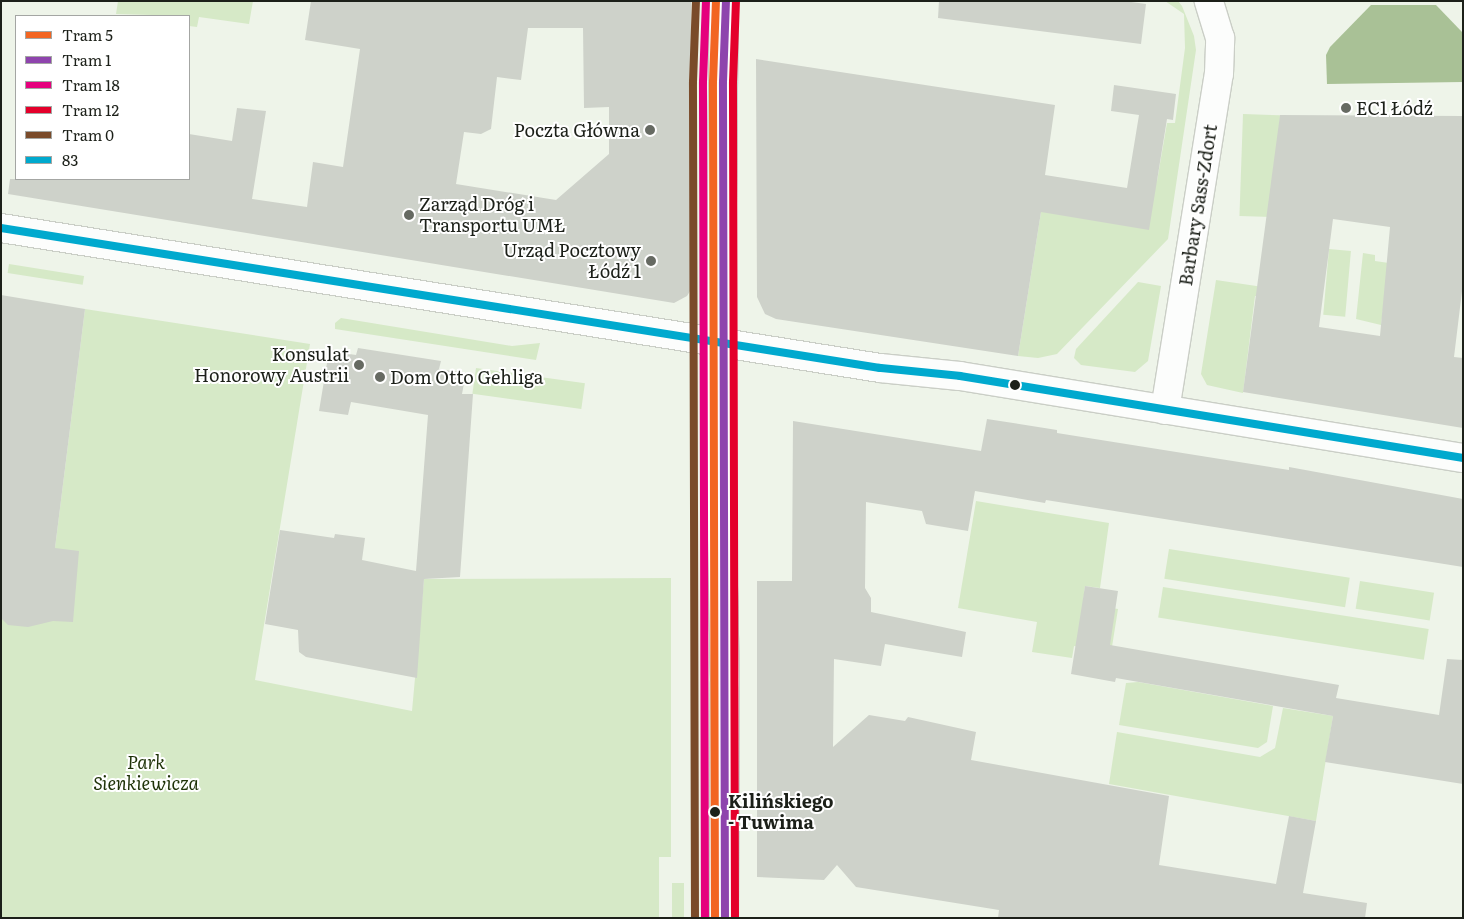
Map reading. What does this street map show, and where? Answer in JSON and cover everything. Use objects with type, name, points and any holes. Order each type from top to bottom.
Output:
[{"type":"street","points":[[724,1],[721,342],[724,918]]},
{"type":"street","name":"Barbary Sass-Zdort","points":[[1165,410],[1219,74],[1220,38],[1209,1]]},
{"type":"street","points":[[1,228],[880,368],[960,376],[1463,458]]},
{"type":"green space","points":[[118,1],[253,1],[249,24],[199,17],[197,27],[190,26],[190,15],[116,14]]},
{"type":"green space","points":[[1165,1],[1178,1],[1182,6],[1194,36],[1196,50],[1168,239],[1057,354],[1038,358],[1018,356],[1041,212],[1157,181],[1167,123],[1175,123],[1185,48],[1184,14]]},
{"type":"green space","points":[[1243,114],[1280,115],[1276,217],[1239,216]]},
{"type":"green space","points":[[1329,249],[1351,251],[1345,317],[1323,315]]},
{"type":"green space","points":[[1363,253],[1375,255],[1375,261],[1389,263],[1381,325],[1356,319]]},
{"type":"green space","points":[[9,264],[84,276],[83,285],[8,273]]},
{"type":"green space","points":[[1216,280],[1263,287],[1262,296],[1255,296],[1243,393],[1207,385],[1201,374]]},
{"type":"green space","points":[[1138,282],[1161,286],[1148,361],[1135,372],[1081,365],[1074,358],[1076,349]]},
{"type":"green space","name":"Park Sienkiewicza","points":[[85,309],[310,344],[255,680],[412,711],[424,579],[671,578],[671,857],[659,857],[659,918],[1,918],[1,581],[55,548]]},
{"type":"green space","points":[[341,318],[512,346],[540,343],[536,360],[335,329],[335,323]]},
{"type":"green space","points":[[476,368],[585,383],[581,409],[472,394]]},
{"type":"green space","points":[[976,501],[1109,523],[1100,588],[1085,586],[1083,603],[1118,609],[1111,653],[1074,646],[1072,658],[1032,652],[1037,622],[958,608]]},
{"type":"green space","points":[[1169,549],[1350,578],[1345,607],[1164,579]]},
{"type":"green space","points":[[1360,581],[1434,593],[1430,620],[1356,609]]},
{"type":"green space","points":[[1163,587],[1429,629],[1424,660],[1158,618]]},
{"type":"green space","points":[[1138,682],[1273,706],[1267,742],[1258,748],[1119,725],[1126,683]]},
{"type":"green space","points":[[1283,708],[1333,716],[1316,821],[1109,784],[1117,732],[1260,757],[1275,748]]},
{"type":"green space","points":[[672,883],[684,883],[684,918],[672,918]]},
{"type":"shaded area","points":[[1371,5],[1436,5],[1463,33],[1463,82],[1327,84],[1326,55],[1330,47]]},
{"type":"building","points":[[311,1],[691,1],[692,288],[687,296],[674,303],[8,194],[10,179],[190,180],[190,134],[232,141],[237,108],[266,111],[252,199],[307,207],[313,162],[343,167],[360,49],[305,40]],"holes":[[[528,28],[583,28],[584,108],[609,107],[609,154],[556,200],[456,184],[464,132],[481,134],[491,129],[497,77],[521,80]]]},
{"type":"building","points":[[939,1],[1124,1],[1146,4],[1141,44],[938,18]]},
{"type":"building","points":[[756,59],[1055,105],[1045,175],[1127,188],[1139,115],[1111,111],[1114,85],[1176,94],[1173,120],[1167,119],[1149,230],[1041,212],[1018,356],[776,319],[765,314],[757,297]]},
{"type":"building","points":[[1280,115],[1463,116],[1463,283],[1454,357],[1463,358],[1463,428],[1243,392]],"holes":[[[1333,219],[1390,227],[1380,336],[1319,327]]]},
{"type":"building","points":[[1,295],[85,309],[55,548],[79,551],[73,622],[53,621],[28,627],[8,625],[1,618]]},
{"type":"building","points":[[358,348],[441,361],[439,369],[466,373],[462,394],[473,394],[460,577],[424,579],[417,678],[306,657],[299,652],[298,630],[265,624],[280,530],[334,538],[335,534],[365,538],[362,560],[416,571],[428,415],[351,402],[348,415],[319,411],[329,351],[356,355]]},
{"type":"building","points":[[987,419],[1057,430],[1057,433],[1289,470],[1289,467],[1463,499],[1463,567],[1046,500],[1045,503],[975,491],[968,531],[926,524],[922,511],[866,502],[865,588],[871,598],[871,612],[966,632],[962,657],[885,644],[881,666],[834,659],[833,747],[869,715],[905,721],[908,717],[976,732],[971,760],[1169,796],[1159,865],[1276,884],[1289,816],[1316,821],[1303,893],[1367,903],[1365,918],[998,918],[999,910],[856,887],[837,865],[824,880],[757,877],[757,581],[792,581],[793,421],[981,451]]},
{"type":"building","points":[[1085,586],[1118,591],[1110,645],[1339,685],[1336,698],[1439,715],[1447,659],[1463,660],[1463,784],[1325,762],[1333,716],[1116,678],[1115,682],[1071,674]]},
{"type":"tram line","name":"0","points":[[695,918],[693,82],[696,1]]},
{"type":"tram line","name":"18","points":[[705,918],[703,82],[706,1]]},
{"type":"tram line","name":"5","points":[[715,918],[713,82],[716,1]]},
{"type":"tram line","name":"1","points":[[725,918],[723,82],[726,1]]},
{"type":"tram line","name":"12","points":[[735,918],[733,82],[736,2]]},
{"type":"transit line","name":"83","points":[[1,228],[880,368],[960,376],[1463,458]]},
{"type":"place","name":"EC1 Łódź","points":[[1346,108]]},
{"type":"place","name":"Poczta Główna","points":[[650,130]]},
{"type":"place","name":"Zarząd Dróg i Transportu UMŁ","points":[[409,215]]},
{"type":"place","name":"Urząd Pocztowy Łódź 1","points":[[651,261]]},
{"type":"place","name":"Konsulat Honorowy Austrii","points":[[359,365]]},
{"type":"place","name":"Dom Otto Gehliga","points":[[380,377]]},
{"type":"place","name":"Kilińskiego - Tuwima","points":[[715,812]]}]
